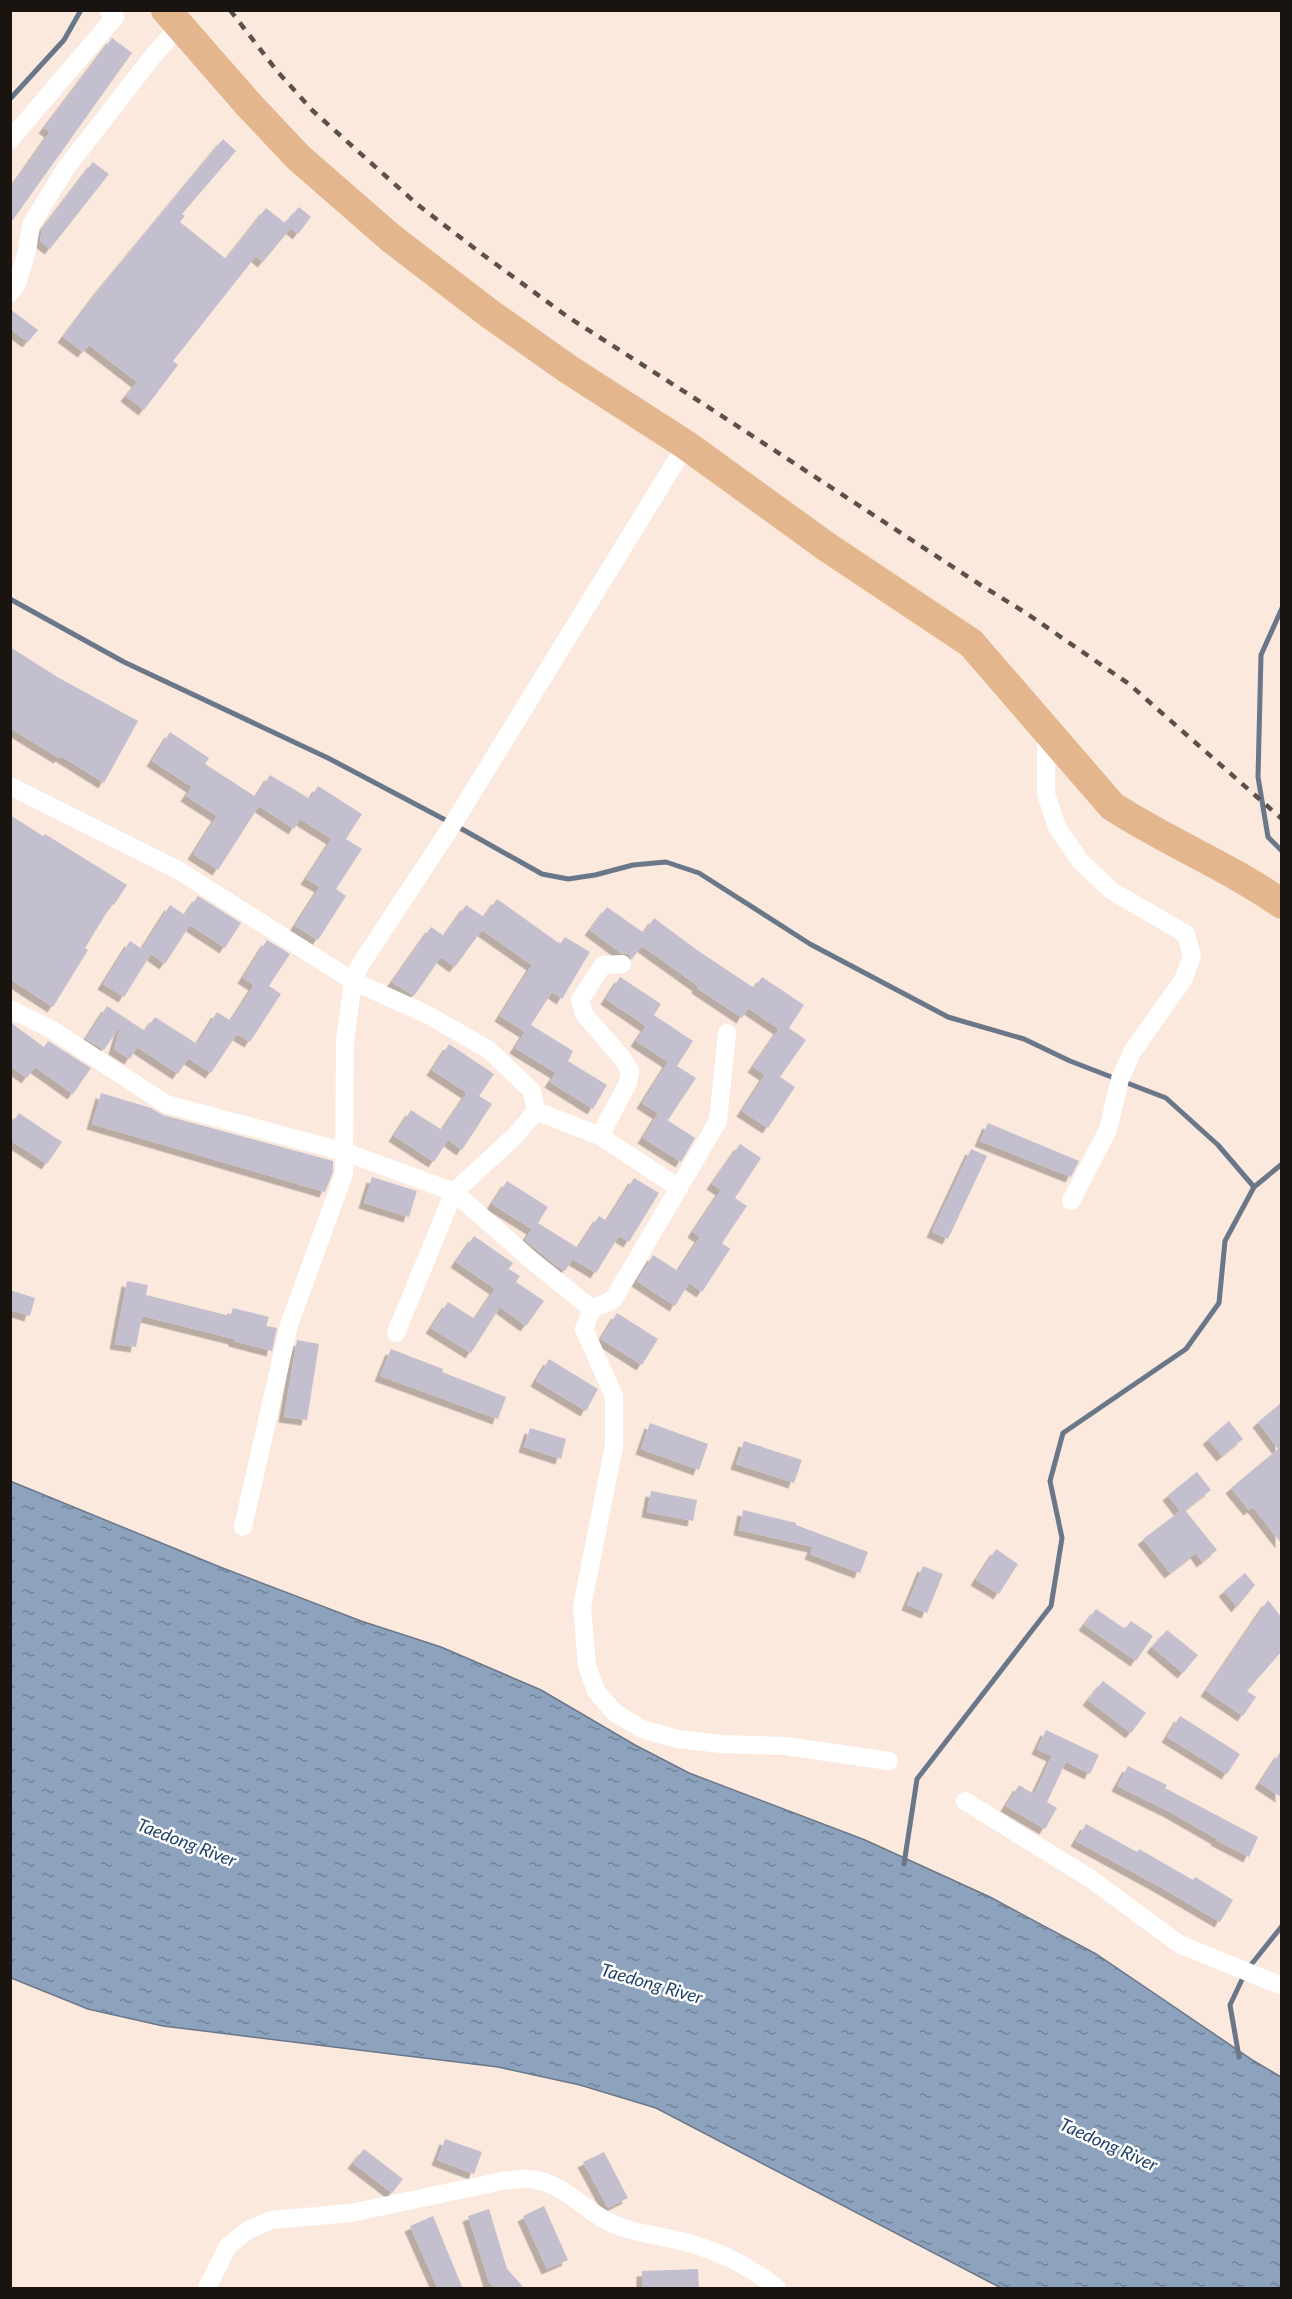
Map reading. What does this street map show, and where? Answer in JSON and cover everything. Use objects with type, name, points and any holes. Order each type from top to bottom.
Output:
[{"type":"main road","points":[[172,19],[299,158],[392,239],[489,314],[568,369],[686,445],[827,548],[971,643],[1112,806],[1140,825],[1254,884],[1281,904]]},
{"type":"street","points":[[10,140],[115,17],[108,10]]},
{"type":"street","points":[[10,293],[17,284],[27,251],[31,225],[66,168],[153,56],[172,19]]},
{"type":"street","points":[[243,1527],[289,1324],[344,1174],[345,1041],[353,981],[359,966],[453,824],[686,445]]},
{"type":"street","points":[[1046,728],[1046,794],[1057,827],[1080,861],[1112,891],[1186,934],[1192,956],[1183,980],[1132,1052],[1120,1079],[1108,1130],[1071,1201]]},
{"type":"street","points":[[10,786],[178,870],[353,981],[428,1015],[489,1050],[532,1091],[536,1111]]},
{"type":"street","points":[[600,1136],[628,1083],[630,1071],[623,1059],[584,1014],[580,1000],[603,965],[621,964]]},
{"type":"street","points":[[10,1009],[51,1029],[166,1104],[345,1152],[454,1192],[530,1259],[592,1309]]},
{"type":"street","points":[[727,1033],[718,1121],[613,1300],[592,1309],[584,1329],[614,1396],[614,1446],[582,1606],[588,1666],[596,1691],[615,1713],[642,1729],[677,1739],[721,1744],[785,1746],[889,1761]]},
{"type":"street","points":[[536,1111],[600,1136],[679,1188]]},
{"type":"street","points":[[396,1334],[454,1192],[514,1137],[536,1111]]},
{"type":"street","points":[[965,1801],[1091,1879],[1179,1944],[1281,1986]]},
{"type":"street","points":[[207,2289],[228,2246],[248,2230],[271,2220],[351,2213],[507,2180],[532,2179],[561,2189],[612,2224],[636,2233],[691,2243],[726,2255],[760,2274],[777,2289]]},
{"type":"water","name":"Taedong River","points":[[10,1481],[220,1567],[361,1621],[441,1647],[541,1690],[635,1745],[689,1773],[865,1840],[990,1897],[1096,1954],[1281,2077],[1281,2288],[1001,2288],[656,2108],[580,2085],[498,2067],[163,2026],[88,2009],[11,1978]]},
{"type":"building","points":[[112,38],[132,53],[10,224],[10,189],[50,132],[44,128]]},
{"type":"building","points":[[223,139],[236,151],[182,214],[185,216],[180,222],[226,259],[266,208],[285,223],[299,207],[311,217],[298,234],[291,228],[263,262],[256,256],[173,361],[178,365],[144,410],[126,396],[137,382],[89,345],[83,352],[63,337],[100,288]]},
{"type":"building","points":[[93,162],[109,174],[50,249],[40,241],[42,229]]},
{"type":"building","points":[[10,309],[38,330],[28,342],[10,329]]},
{"type":"building","points":[[10,647],[59,678],[138,721],[104,783],[10,728]]},
{"type":"building","points":[[170,732],[209,758],[205,764],[256,797],[270,775],[310,799],[318,786],[362,814],[346,839],[362,849],[336,889],[346,896],[318,940],[295,926],[320,887],[306,879],[332,839],[300,819],[294,829],[259,806],[218,870],[193,854],[217,816],[186,796],[192,787],[152,761]]},
{"type":"building","points":[[10,815],[127,885],[114,905],[112,904],[85,948],[88,950],[53,1007],[10,979]]},
{"type":"building","points":[[198,896],[241,923],[225,948],[190,925],[165,964],[151,954],[124,997],[103,984],[130,941],[142,949],[170,905],[185,915]]},
{"type":"building","points":[[497,899],[560,944],[565,937],[590,952],[562,999],[552,992],[531,1025],[573,1051],[568,1061],[607,1085],[593,1109],[550,1082],[556,1073],[515,1048],[525,1032],[500,1016],[532,965],[482,930],[455,967],[441,957],[414,996],[392,982],[431,927],[444,936],[466,905],[484,917]]},
{"type":"building","points":[[607,907],[644,933],[654,918],[754,988],[762,977],[804,1005],[789,1028],[806,1040],[780,1077],[795,1087],[768,1128],[742,1111],[765,1075],[753,1067],[779,1029],[748,1008],[742,1018],[697,988],[698,986],[642,946],[632,959],[628,954],[621,953],[590,930]]},
{"type":"building","points":[[267,940],[290,954],[269,986],[281,994],[250,1042],[237,1034],[211,1073],[188,1058],[178,1074],[137,1047],[130,1059],[114,1049],[121,1025],[104,1050],[86,1039],[107,1006],[145,1031],[155,1017],[197,1044],[217,1012],[231,1021],[254,985],[243,978]]},
{"type":"building","points":[[620,977],[661,1004],[654,1015],[693,1041],[677,1066],[696,1078],[668,1120],[642,1103],[668,1062],[636,1041],[646,1026],[606,999]]},
{"type":"building","points":[[10,1022],[44,1047],[48,1041],[91,1068],[73,1094],[35,1067],[27,1078],[10,1066]]},
{"type":"building","points":[[449,1044],[494,1074],[479,1096],[492,1104],[462,1150],[448,1140],[434,1162],[394,1136],[411,1110],[442,1130],[467,1093],[432,1070]]},
{"type":"building","points":[[101,1093],[151,1108],[163,1115],[333,1161],[333,1172],[325,1192],[92,1124]]},
{"type":"building","points":[[19,1113],[62,1142],[47,1164],[10,1140],[10,1126]]},
{"type":"building","points":[[658,1114],[695,1138],[681,1162],[643,1138]]},
{"type":"building","points":[[988,1123],[1079,1161],[1071,1177],[980,1141]]},
{"type":"building","points":[[740,1144],[761,1158],[735,1198],[747,1206],[722,1243],[730,1249],[702,1292],[689,1283],[675,1306],[637,1281],[653,1255],[678,1271],[700,1237],[693,1232],[721,1190],[712,1184]]},
{"type":"building","points":[[971,1149],[987,1156],[948,1239],[932,1232]]},
{"type":"building","points":[[372,1177],[417,1191],[409,1217],[364,1203]]},
{"type":"building","points":[[634,1178],[659,1193],[629,1242],[619,1236],[596,1273],[573,1259],[565,1271],[557,1266],[525,1240],[532,1229],[492,1204],[507,1181],[548,1207],[538,1223],[578,1248],[599,1216],[607,1221]]},
{"type":"building","points":[[474,1236],[513,1263],[505,1274],[509,1269],[520,1276],[516,1282],[544,1301],[526,1326],[500,1307],[471,1353],[431,1328],[448,1302],[475,1319],[495,1289],[456,1262]]},
{"type":"building","points":[[127,1281],[148,1285],[146,1295],[230,1316],[233,1308],[269,1317],[266,1326],[277,1328],[272,1351],[142,1316],[136,1347],[115,1344]]},
{"type":"building","points":[[10,1290],[35,1298],[30,1316],[10,1310]]},
{"type":"building","points":[[617,1313],[658,1339],[642,1365],[601,1339]]},
{"type":"building","points":[[297,1340],[319,1344],[307,1420],[284,1417]]},
{"type":"building","points":[[391,1349],[506,1397],[498,1419],[380,1376]]},
{"type":"building","points":[[549,1359],[598,1389],[586,1411],[536,1381]]},
{"type":"building","points":[[1281,1403],[1281,1543],[1253,1507],[1249,1510],[1231,1488],[1278,1449],[1258,1422]]},
{"type":"building","points":[[1229,1421],[1243,1439],[1222,1456],[1208,1439]]},
{"type":"building","points":[[650,1423],[708,1444],[699,1470],[641,1449]]},
{"type":"building","points":[[530,1428],[566,1439],[561,1459],[524,1447]]},
{"type":"building","points":[[744,1441],[802,1460],[794,1483],[736,1464]]},
{"type":"building","points":[[1197,1472],[1211,1490],[1185,1510],[1217,1550],[1202,1562],[1196,1553],[1170,1573],[1143,1539],[1180,1511],[1168,1495]]},
{"type":"building","points":[[651,1491],[697,1500],[693,1521],[647,1512]]},
{"type":"building","points":[[743,1510],[796,1523],[796,1525],[868,1552],[860,1573],[810,1554],[813,1547],[739,1530]]},
{"type":"building","points":[[996,1549],[1018,1564],[999,1594],[976,1580]]},
{"type":"building","points":[[923,1566],[943,1574],[927,1613],[907,1605]]},
{"type":"building","points":[[1245,1573],[1255,1585],[1237,1607],[1224,1591]]},
{"type":"building","points":[[1268,1600],[1281,1617],[1281,1652],[1247,1691],[1256,1697],[1243,1716],[1206,1691]]},
{"type":"building","points":[[1096,1609],[1125,1629],[1131,1621],[1153,1636],[1136,1661],[1084,1625]]},
{"type":"building","points":[[1167,1630],[1198,1655],[1183,1673],[1152,1647]]},
{"type":"building","points":[[1103,1681],[1146,1713],[1131,1733],[1088,1700]]},
{"type":"building","points":[[1180,1716],[1240,1754],[1227,1774],[1167,1737]]},
{"type":"building","points":[[1046,1730],[1099,1755],[1090,1774],[1066,1762],[1047,1802],[1057,1808],[1045,1829],[1006,1806],[1019,1785],[1034,1794],[1052,1756],[1037,1749]]},
{"type":"building","points":[[1281,1751],[1281,1797],[1260,1783]]},
{"type":"building","points":[[1128,1766],[1167,1785],[1165,1788],[1258,1837],[1249,1857],[1170,1812],[1117,1786]]},
{"type":"building","points":[[1086,1824],[1137,1852],[1139,1849],[1193,1880],[1195,1877],[1233,1900],[1220,1922],[1076,1841]]},
{"type":"building","points":[[445,2139],[482,2152],[474,2174],[437,2160]]},
{"type":"building","points":[[364,2149],[403,2179],[392,2193],[353,2163]]},
{"type":"building","points":[[604,2152],[628,2198],[608,2208],[583,2162]]},
{"type":"building","points":[[544,2206],[568,2260],[547,2269],[523,2216]]},
{"type":"building","points":[[489,2209],[507,2269],[525,2289],[495,2289],[489,2282],[468,2216]]},
{"type":"building","points":[[433,2216],[463,2289],[438,2289],[410,2226]]},
{"type":"building","points":[[698,2269],[699,2289],[642,2289],[642,2271]]},
{"type":"waterway","points":[[10,99],[64,40],[81,10]]},
{"type":"waterway","points":[[10,599],[124,662],[328,758],[542,874],[568,879],[633,865],[666,862],[699,873],[810,944],[948,1017],[1024,1039],[1070,1061],[1166,1098],[1218,1145],[1254,1187]]},
{"type":"waterway","points":[[1282,608],[1261,655],[1258,777],[1268,837],[1282,851]]},
{"type":"waterway","points":[[904,1864],[917,1779],[1051,1606],[1062,1538],[1050,1481],[1063,1433],[1186,1349],[1219,1303],[1225,1241],[1254,1187],[1282,1164]]},
{"type":"waterway","points":[[1239,2057],[1230,2005],[1246,1971],[1282,1926]]},
{"type":"railway","points":[[230,10],[277,71],[313,111],[418,205],[568,317],[1026,613],[1129,684],[1282,819]]}]
